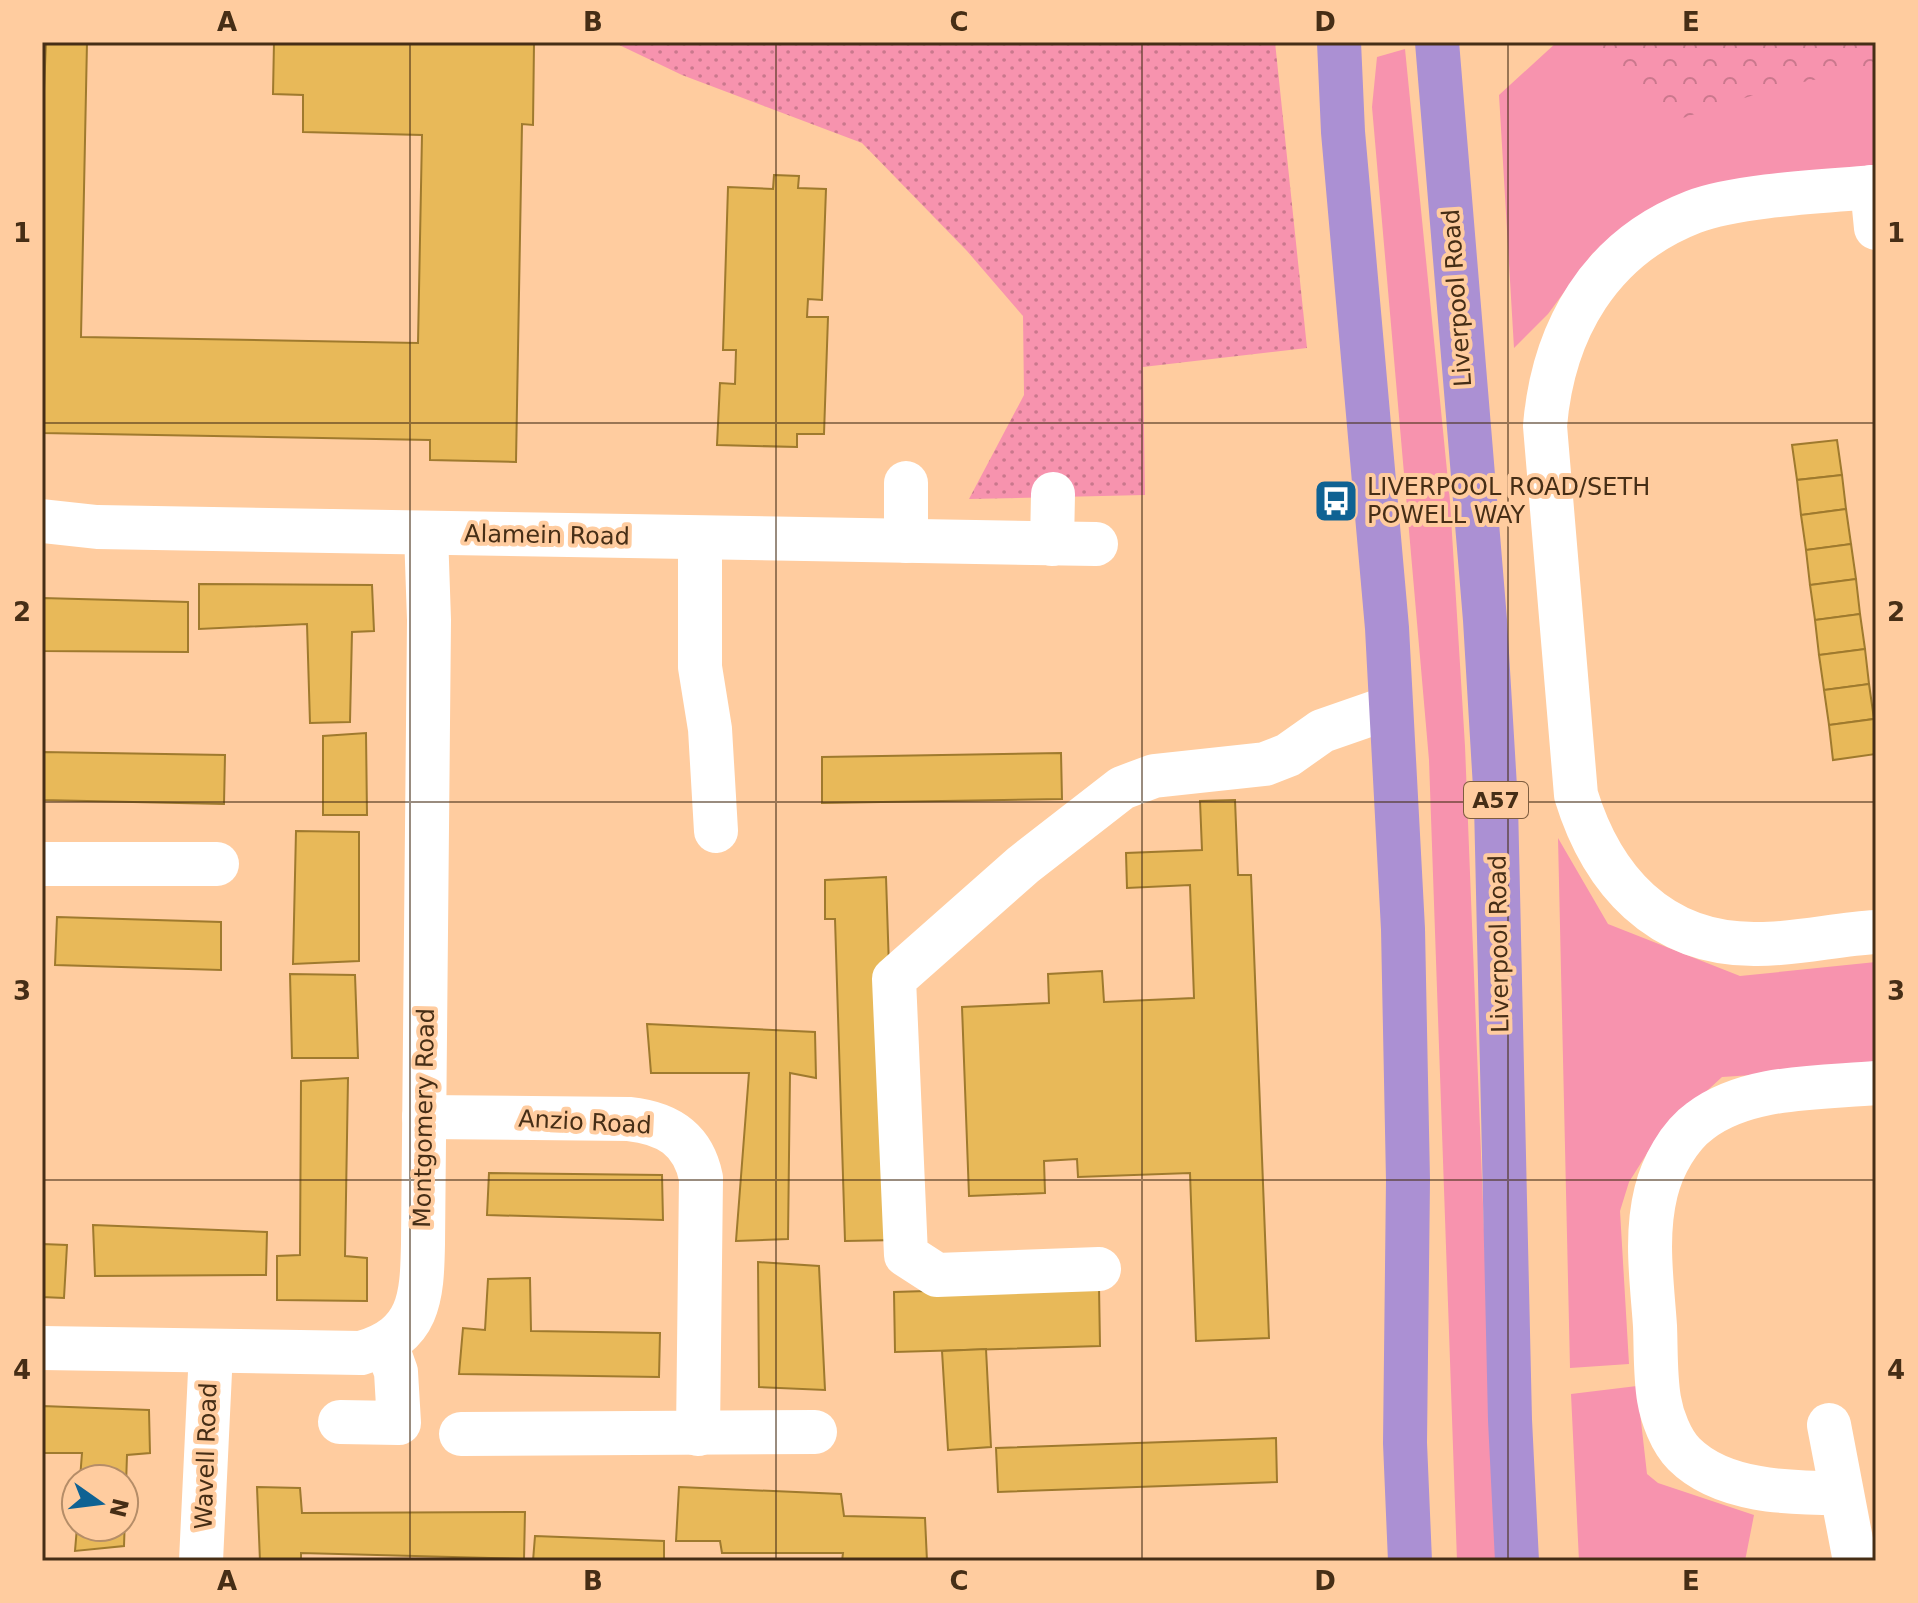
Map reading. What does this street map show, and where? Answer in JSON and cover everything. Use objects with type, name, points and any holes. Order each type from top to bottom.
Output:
[{"type":"highway","points":[[1339,42],[1391,707],[1403,929],[1408,1164],[1405,1443],[1410,1561]]},
{"type":"highway","name":"Liverpool Road","points":[[1437,42],[1484,601],[1496,804],[1510,1420],[1517,1561]]},
{"type":"street","points":[[1875,201],[1734,203],[1695,211],[1637,244],[1589,291],[1572,321],[1557,354],[1548,388],[1545,426],[1576,795],[1588,834],[1606,865],[1626,891],[1652,913],[1681,928],[1715,939],[1754,944],[1876,932]]},
{"type":"street","points":[[906,483],[906,541]]},
{"type":"street","points":[[1052,544],[1053,494]]},
{"type":"street","name":"Alamein Road","points":[[42,521],[97,527],[1096,544]]},
{"type":"street","name":"Montgomery Road","points":[[386,1344],[412,1318],[421,1295],[429,620],[426,533]]},
{"type":"street","points":[[700,538],[700,667],[710,729],[716,831]]},
{"type":"street","points":[[1099,1269],[937,1275],[906,1255],[894,979],[1023,865],[1122,788],[1154,776],[1265,764],[1288,755],[1322,731],[1391,707]]},
{"type":"street","points":[[42,864],[217,864]]},
{"type":"street","points":[[1840,1493],[1758,1488],[1703,1468],[1683,1453],[1669,1430],[1659,1399],[1650,1230],[1656,1190],[1673,1151],[1697,1122],[1723,1106],[1756,1096],[1876,1083]]},
{"type":"street","name":"Anzio Road","points":[[424,1117],[629,1119],[670,1129],[683,1139],[698,1164],[698,1434]]},
{"type":"street","points":[[42,1348],[346,1354],[386,1344],[396,1372],[399,1423],[340,1422]]},
{"type":"street","name":"Wavell Road","points":[[201,1561],[211,1351]]},
{"type":"street","points":[[1829,1425],[1855,1561]]},
{"type":"street","points":[[461,1434],[815,1432]]},
{"type":"green space","points":[[613,42],[1275,42],[1307,348],[1143,367],[1145,495],[969,499],[1024,395],[1023,316],[967,251],[862,143],[682,75]]},
{"type":"green space","points":[[1557,42],[1876,42],[1876,177],[1697,200],[1593,253],[1548,314],[1514,348],[1499,95]]},
{"type":"green space","points":[[1595,42],[1876,42],[1876,74],[1802,82],[1683,118],[1623,86]]},
{"type":"green space","points":[[1405,49],[1450,501],[1465,746],[1497,1561],[1457,1561],[1429,760],[1372,107],[1377,57]]},
{"type":"green space","points":[[1558,838],[1608,924],[1740,976],[1876,962],[1876,1067],[1722,1077],[1658,1136],[1629,1182],[1620,1211],[1629,1364],[1570,1368]]},
{"type":"green space","points":[[1637,1386],[1647,1474],[1658,1483],[1754,1515],[1745,1561],[1579,1561],[1571,1394]]},
{"type":"building","points":[[46,42],[87,42],[81,337],[418,343],[422,135],[303,132],[303,95],[273,94],[274,42],[534,43],[533,125],[522,124],[516,462],[430,460],[430,440],[42,433],[42,138]]},
{"type":"building","points":[[774,175],[799,176],[798,188],[826,189],[822,300],[808,299],[807,317],[828,317],[824,434],[797,434],[797,447],[717,445],[720,383],[735,384],[736,350],[723,350],[728,187],[773,189]]},
{"type":"building","points":[[1837,440],[1842,475],[1797,480],[1792,445]]},
{"type":"building","points":[[1842,475],[1846,509],[1801,515],[1797,480]]},
{"type":"building","points":[[1846,509],[1851,544],[1806,550],[1801,515]]},
{"type":"building","points":[[1851,544],[1856,579],[1810,585],[1806,550]]},
{"type":"building","points":[[1856,579],[1860,614],[1815,620],[1810,585]]},
{"type":"building","points":[[199,584],[372,585],[374,631],[352,632],[350,722],[310,723],[307,624],[199,629]]},
{"type":"building","points":[[42,598],[188,602],[188,652],[42,651]]},
{"type":"building","points":[[1860,614],[1865,649],[1819,655],[1815,620]]},
{"type":"building","points":[[1865,649],[1869,684],[1824,690],[1819,655]]},
{"type":"building","points":[[1869,684],[1874,719],[1829,725],[1824,690]]},
{"type":"building","points":[[1874,719],[1876,754],[1833,760],[1829,725]]},
{"type":"building","points":[[366,733],[367,815],[323,815],[323,736]]},
{"type":"building","points":[[42,752],[225,755],[224,804],[42,800]]},
{"type":"building","points":[[1061,753],[1062,799],[822,803],[822,757]]},
{"type":"building","points":[[1235,800],[1238,875],[1251,875],[1269,1338],[1196,1341],[1190,1173],[1078,1177],[1077,1159],[1044,1161],[1045,1193],[969,1196],[962,1007],[1049,1003],[1048,974],[1102,971],[1104,1002],[1194,998],[1190,885],[1127,888],[1126,853],[1202,850],[1200,801]]},
{"type":"building","points":[[296,831],[359,832],[359,961],[293,964]]},
{"type":"building","points":[[886,877],[898,1240],[845,1241],[835,919],[825,919],[825,880]]},
{"type":"building","points":[[57,917],[221,922],[221,970],[55,965]]},
{"type":"building","points":[[290,974],[355,975],[358,1058],[292,1058]]},
{"type":"building","points":[[647,1024],[815,1032],[816,1078],[790,1073],[788,1239],[736,1241],[749,1073],[651,1073]]},
{"type":"building","points":[[348,1078],[345,1256],[367,1258],[367,1301],[277,1300],[277,1256],[300,1255],[301,1081]]},
{"type":"building","points":[[489,1173],[662,1175],[663,1220],[487,1215]]},
{"type":"building","points":[[93,1225],[267,1232],[266,1275],[95,1276]]},
{"type":"building","points":[[42,1244],[67,1245],[64,1298],[42,1297]]},
{"type":"building","points":[[758,1262],[819,1266],[825,1390],[759,1387]]},
{"type":"building","points":[[530,1278],[531,1331],[660,1333],[659,1377],[459,1374],[463,1328],[485,1330],[488,1279]]},
{"type":"building","points":[[1099,1286],[1100,1346],[895,1352],[894,1292]]},
{"type":"building","points":[[986,1349],[991,1447],[948,1450],[942,1351]]},
{"type":"building","points":[[42,1406],[149,1410],[150,1453],[127,1455],[127,1463],[81,1463],[82,1453],[42,1453]]},
{"type":"building","points":[[1276,1438],[1277,1482],[998,1492],[996,1448]]},
{"type":"building","points":[[257,1487],[300,1488],[302,1513],[525,1512],[524,1559],[301,1553],[301,1561],[260,1561]]},
{"type":"building","points":[[679,1487],[841,1494],[844,1516],[925,1518],[927,1561],[842,1561],[843,1553],[722,1553],[720,1541],[676,1541]]},
{"type":"building","points":[[535,1536],[664,1541],[664,1561],[533,1561]]},
{"type":"building","points":[[76,1543],[124,1543],[124,1546],[75,1551]]},
{"type":"place","name":"LIVERPOOL ROAD/SETH POWELL WAY","points":[[1336,501]]}]
